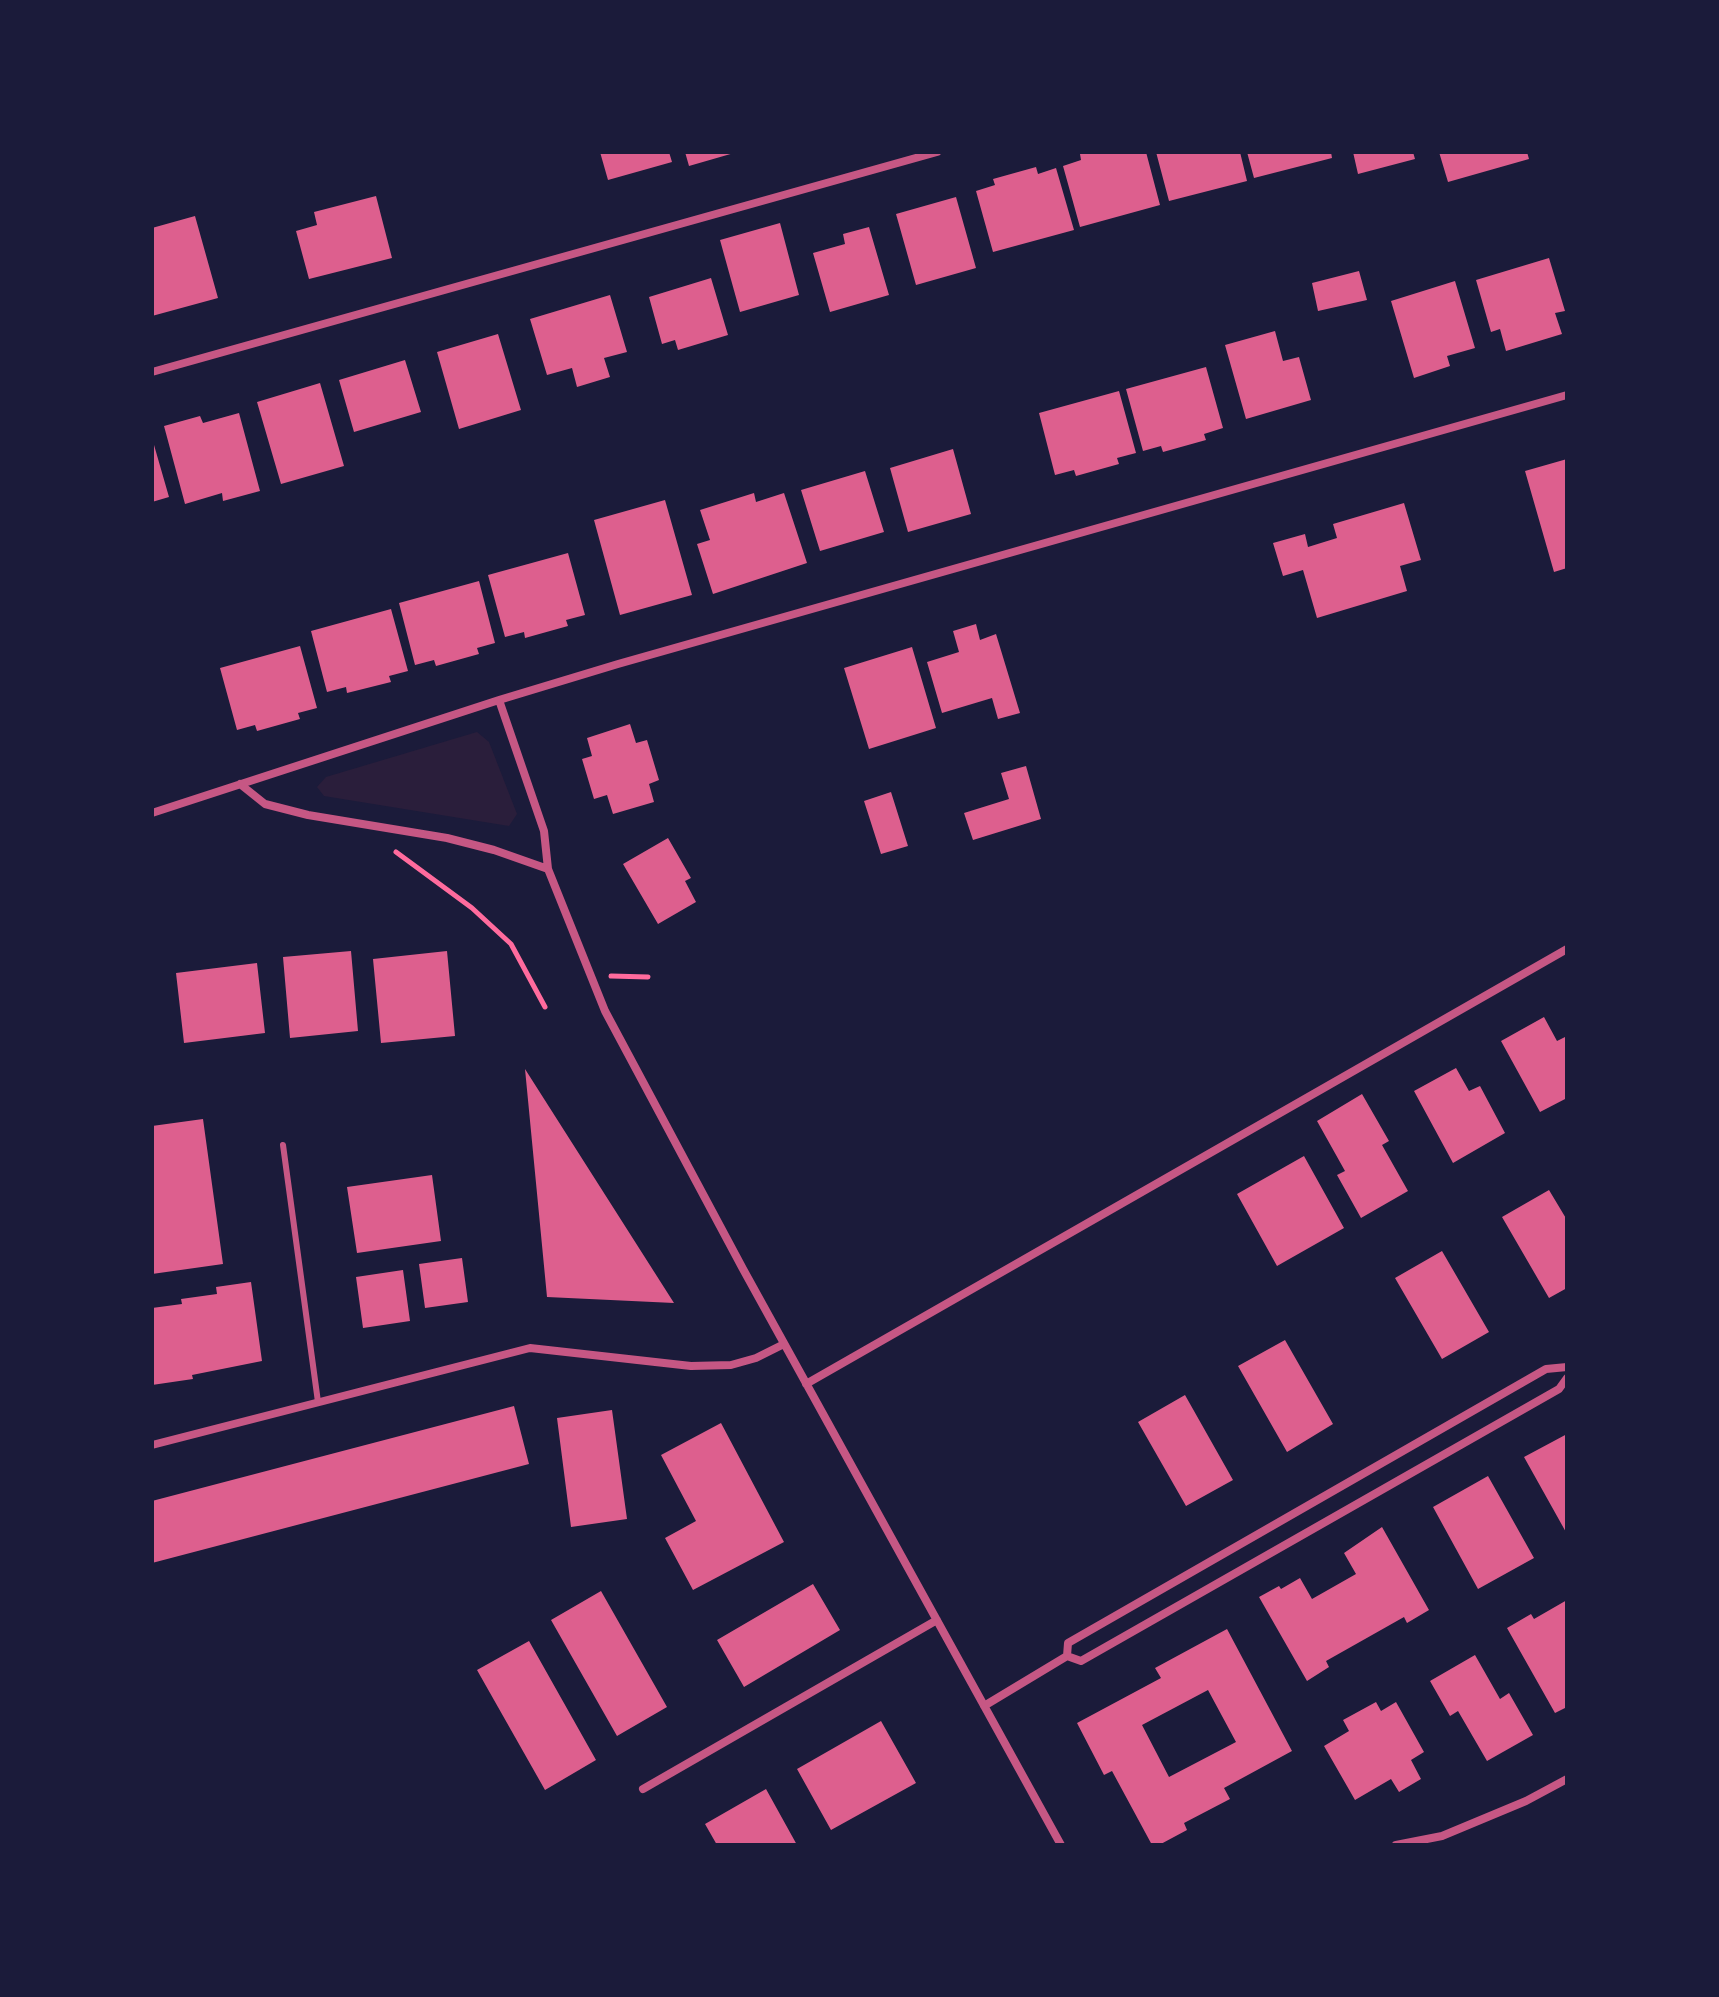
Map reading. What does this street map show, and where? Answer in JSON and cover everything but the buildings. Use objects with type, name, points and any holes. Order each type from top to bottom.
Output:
[{"type":"street","points":[[152,372],[937,152]]},
{"type":"street","points":[[152,813],[499,700],[1567,395]]},
{"type":"street","points":[[499,700],[544,831],[548,869],[605,1011],[784,1344],[1061,1845]]},
{"type":"street","points":[[240,784],[265,804],[308,815],[447,838],[548,869]]},
{"type":"street","points":[[806,1384],[1567,949]]},
{"type":"street","points":[[152,1445],[530,1348],[691,1366],[731,1365],[756,1358],[784,1344]]},
{"type":"street","points":[[1067,1656],[1068,1643],[1546,1369],[1567,1367]]},
{"type":"street","points":[[1067,1656],[1081,1661],[1559,1389],[1567,1378]]},
{"type":"street","points":[[643,1789],[937,1620]]},
{"type":"street","points":[[984,1706],[1067,1656]]},
{"type":"street","points":[[1396,1845],[1442,1836],[1526,1801],[1567,1779]]},
{"type":"lane","points":[[283,1145],[318,1402]]},
{"type":"path","points":[[395,851],[472,908],[511,944],[545,1007]]},
{"type":"path","points":[[590,976],[648,977]]},
{"type":"shaded area","points":[[477,732],[489,742],[517,814],[509,826],[324,796],[317,787],[326,777]]}]
